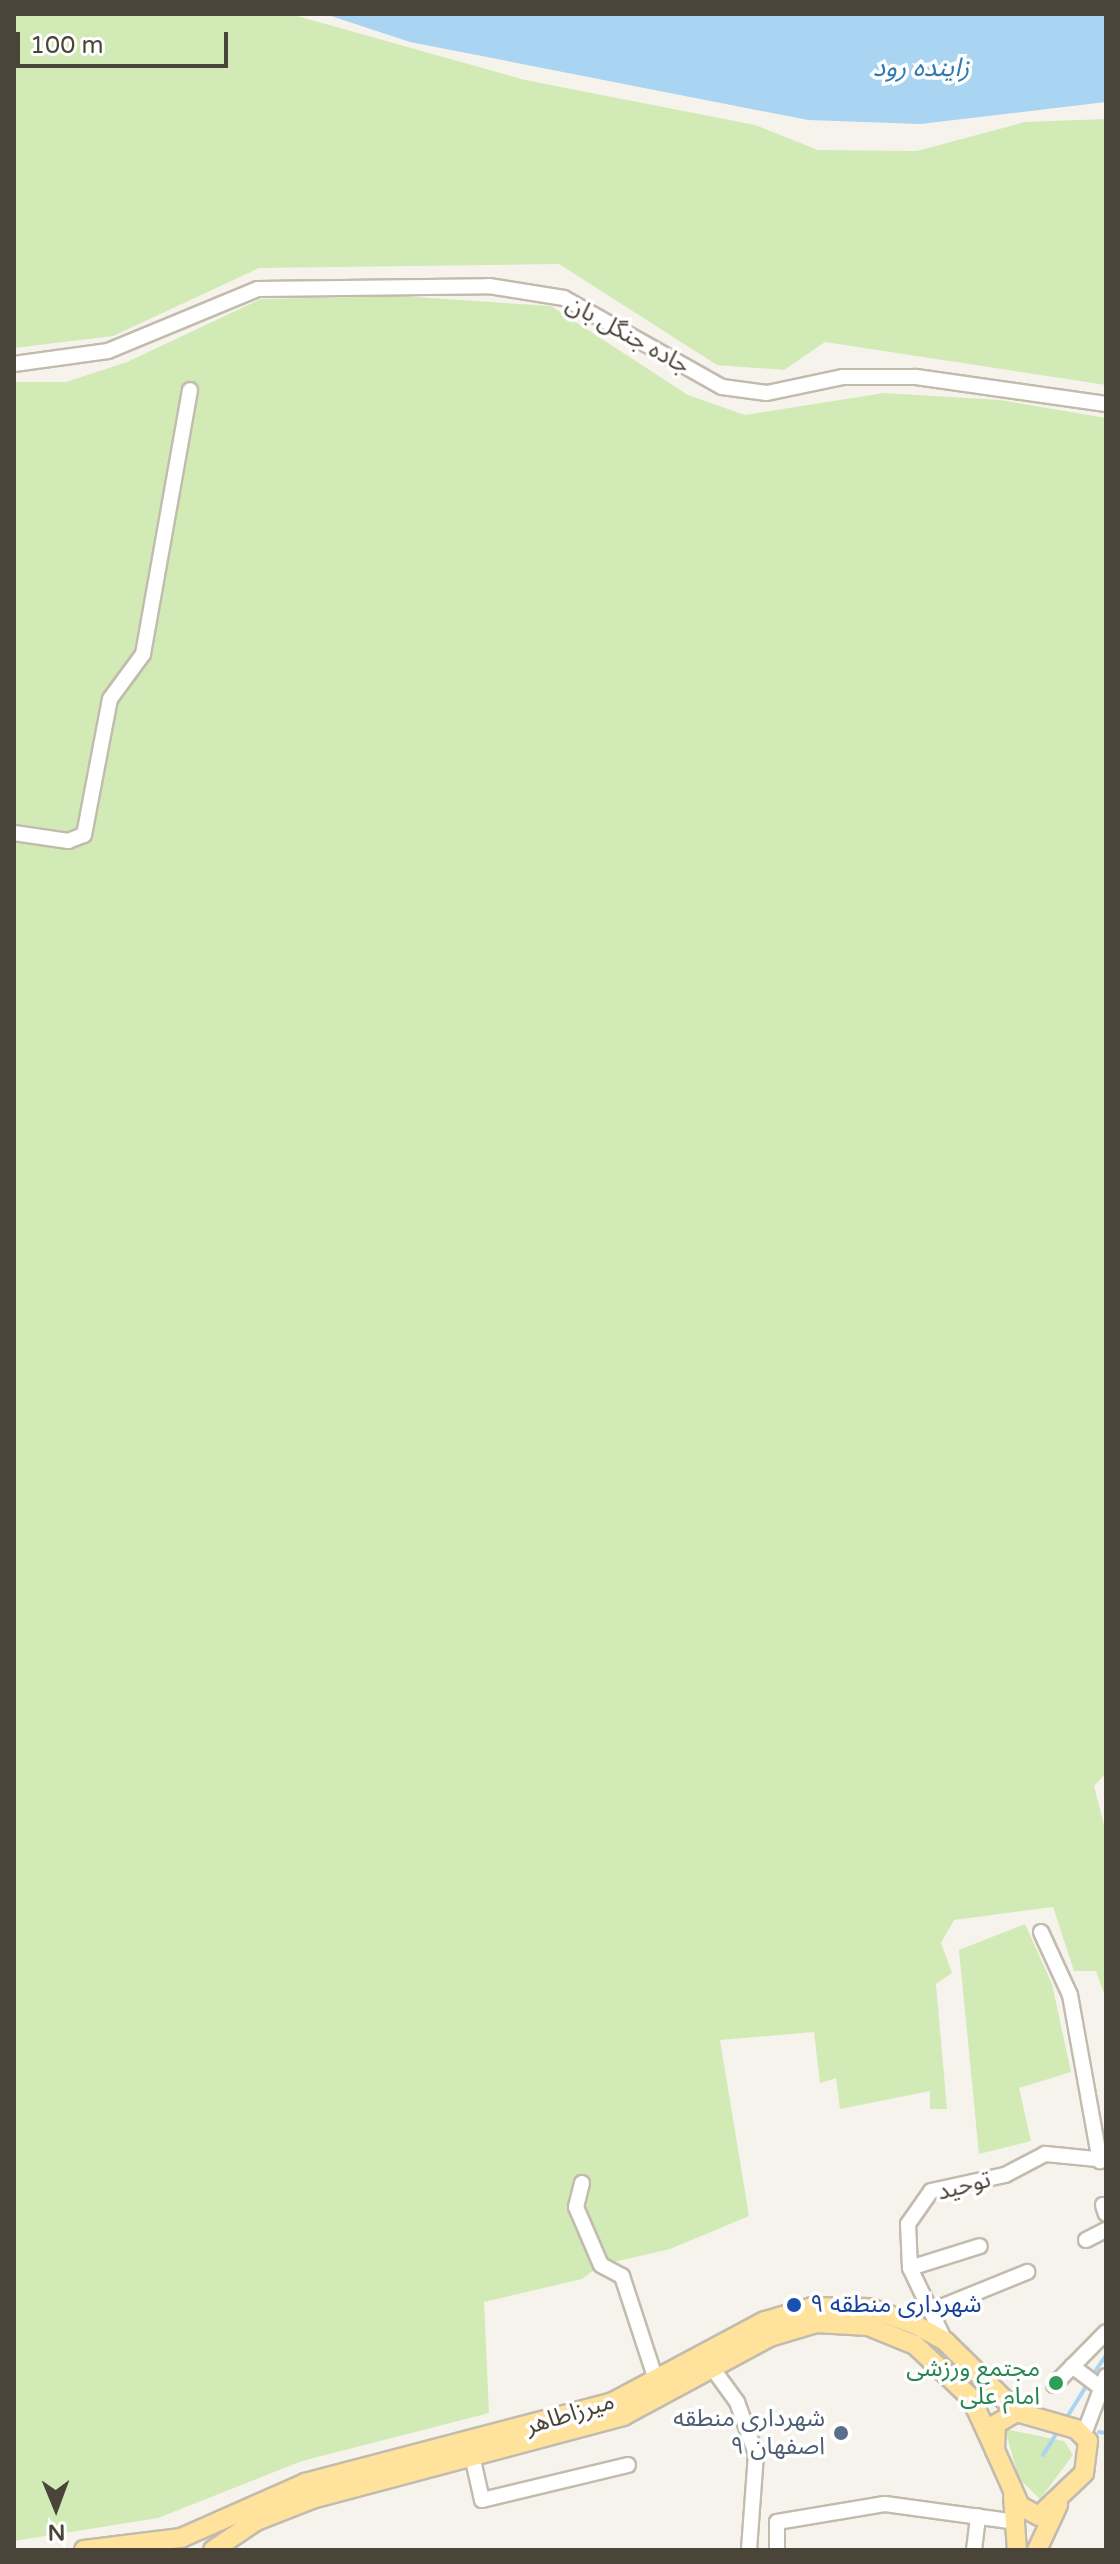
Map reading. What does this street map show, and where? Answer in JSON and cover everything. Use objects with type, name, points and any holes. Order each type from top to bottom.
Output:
[{"type":"main road","name":"میرزاطاهر","points":[[84,2550],[116,2548],[203,2532],[305,2483],[500,2435],[657,2383],[765,2321],[812,2307],[870,2308],[945,2341],[1017,2412]]},
{"type":"main road","name":"میرزاطاهر","points":[[213,2550],[282,2509],[473,2460],[623,2416],[792,2328],[868,2326],[915,2345],[955,2379],[995,2450],[1013,2493],[1017,2550]]},
{"type":"main road","points":[[995,2450],[996,2424],[1017,2412],[1093,2443],[1084,2473],[1059,2504],[1037,2550]]},
{"type":"main road","points":[[1013,2493],[1028,2514],[1059,2504]]},
{"type":"street","name":"جاده جنگل بان","points":[[14,364],[108,351],[258,289],[489,286],[564,298],[722,387],[767,393],[843,377],[916,377],[1106,404]]},
{"type":"street","points":[[14,833],[68,841],[84,835],[110,699],[143,654],[190,390]]},
{"type":"street","points":[[1041,1932],[1070,1995],[1103,2160]]},
{"type":"street","name":"توحید","points":[[945,2341],[910,2268],[908,2224],[931,2191],[1005,2175],[1045,2154],[1075,2152],[1103,2160]]},
{"type":"street","points":[[582,2183],[579,2216],[601,2265],[622,2276],[657,2383]]},
{"type":"street","points":[[1086,2240],[1106,2230]]},
{"type":"street","points":[[910,2268],[980,2246]]},
{"type":"street","points":[[931,2311],[1027,2272]]},
{"type":"street","points":[[1054,2385],[1106,2332]]},
{"type":"street","points":[[1072,2366],[1096,2380],[1093,2443]]},
{"type":"street","points":[[713,2369],[737,2402],[756,2454],[749,2550]]},
{"type":"street","points":[[473,2460],[482,2500],[628,2465]]},
{"type":"street","points":[[777,2550],[777,2522],[870,2507],[1017,2522]]},
{"type":"street","points":[[974,2550],[978,2516]]},
{"type":"green space","points":[[14,14],[290,14],[525,80],[755,125],[818,150],[917,151],[1025,122],[1106,119],[1106,385],[825,342],[784,370],[717,365],[559,264],[259,268],[113,336],[14,348]]},
{"type":"green space","points":[[398,296],[551,306],[688,395],[745,415],[884,393],[1000,400],[1106,418],[1106,1773],[1094,1786],[1106,1833],[1106,1999],[1096,1971],[1074,1971],[1053,1907],[954,1920],[941,1943],[952,1973],[936,1984],[947,2109],[930,2109],[930,2091],[840,2109],[836,2078],[820,2083],[814,2032],[720,2040],[749,2216],[670,2249],[601,2265],[582,2279],[484,2302],[489,2413],[302,2461],[158,2518],[14,2541],[14,382],[66,382],[127,362],[261,299]]},
{"type":"green space","points":[[1025,1924],[1052,1984],[1071,2072],[1019,2088],[1031,2141],[979,2154],[959,1950]]},
{"type":"green space","points":[[1005,2429],[1064,2441],[1073,2455],[1040,2499],[1019,2479]]},
{"type":"water","name":"زاینده رود","points":[[325,14],[1106,14],[1106,102],[920,124],[808,120],[410,42]]},
{"type":"waterway","points":[[1092,2376],[1106,2355]]},
{"type":"waterway","points":[[1067,2417],[1088,2384]]},
{"type":"waterway","points":[[1043,2455],[1060,2428]]},
{"type":"waterway","points":[[1099,2432],[1106,2433]]},
{"type":"place","name":"شهرداری منطقه ۹","points":[[794,2305]]},
{"type":"place","name":"مجتمع ورزشی امام علی","points":[[1056,2383]]},
{"type":"place","name":"شهرداری منطقه ۹ اصفهان","points":[[841,2433]]}]
